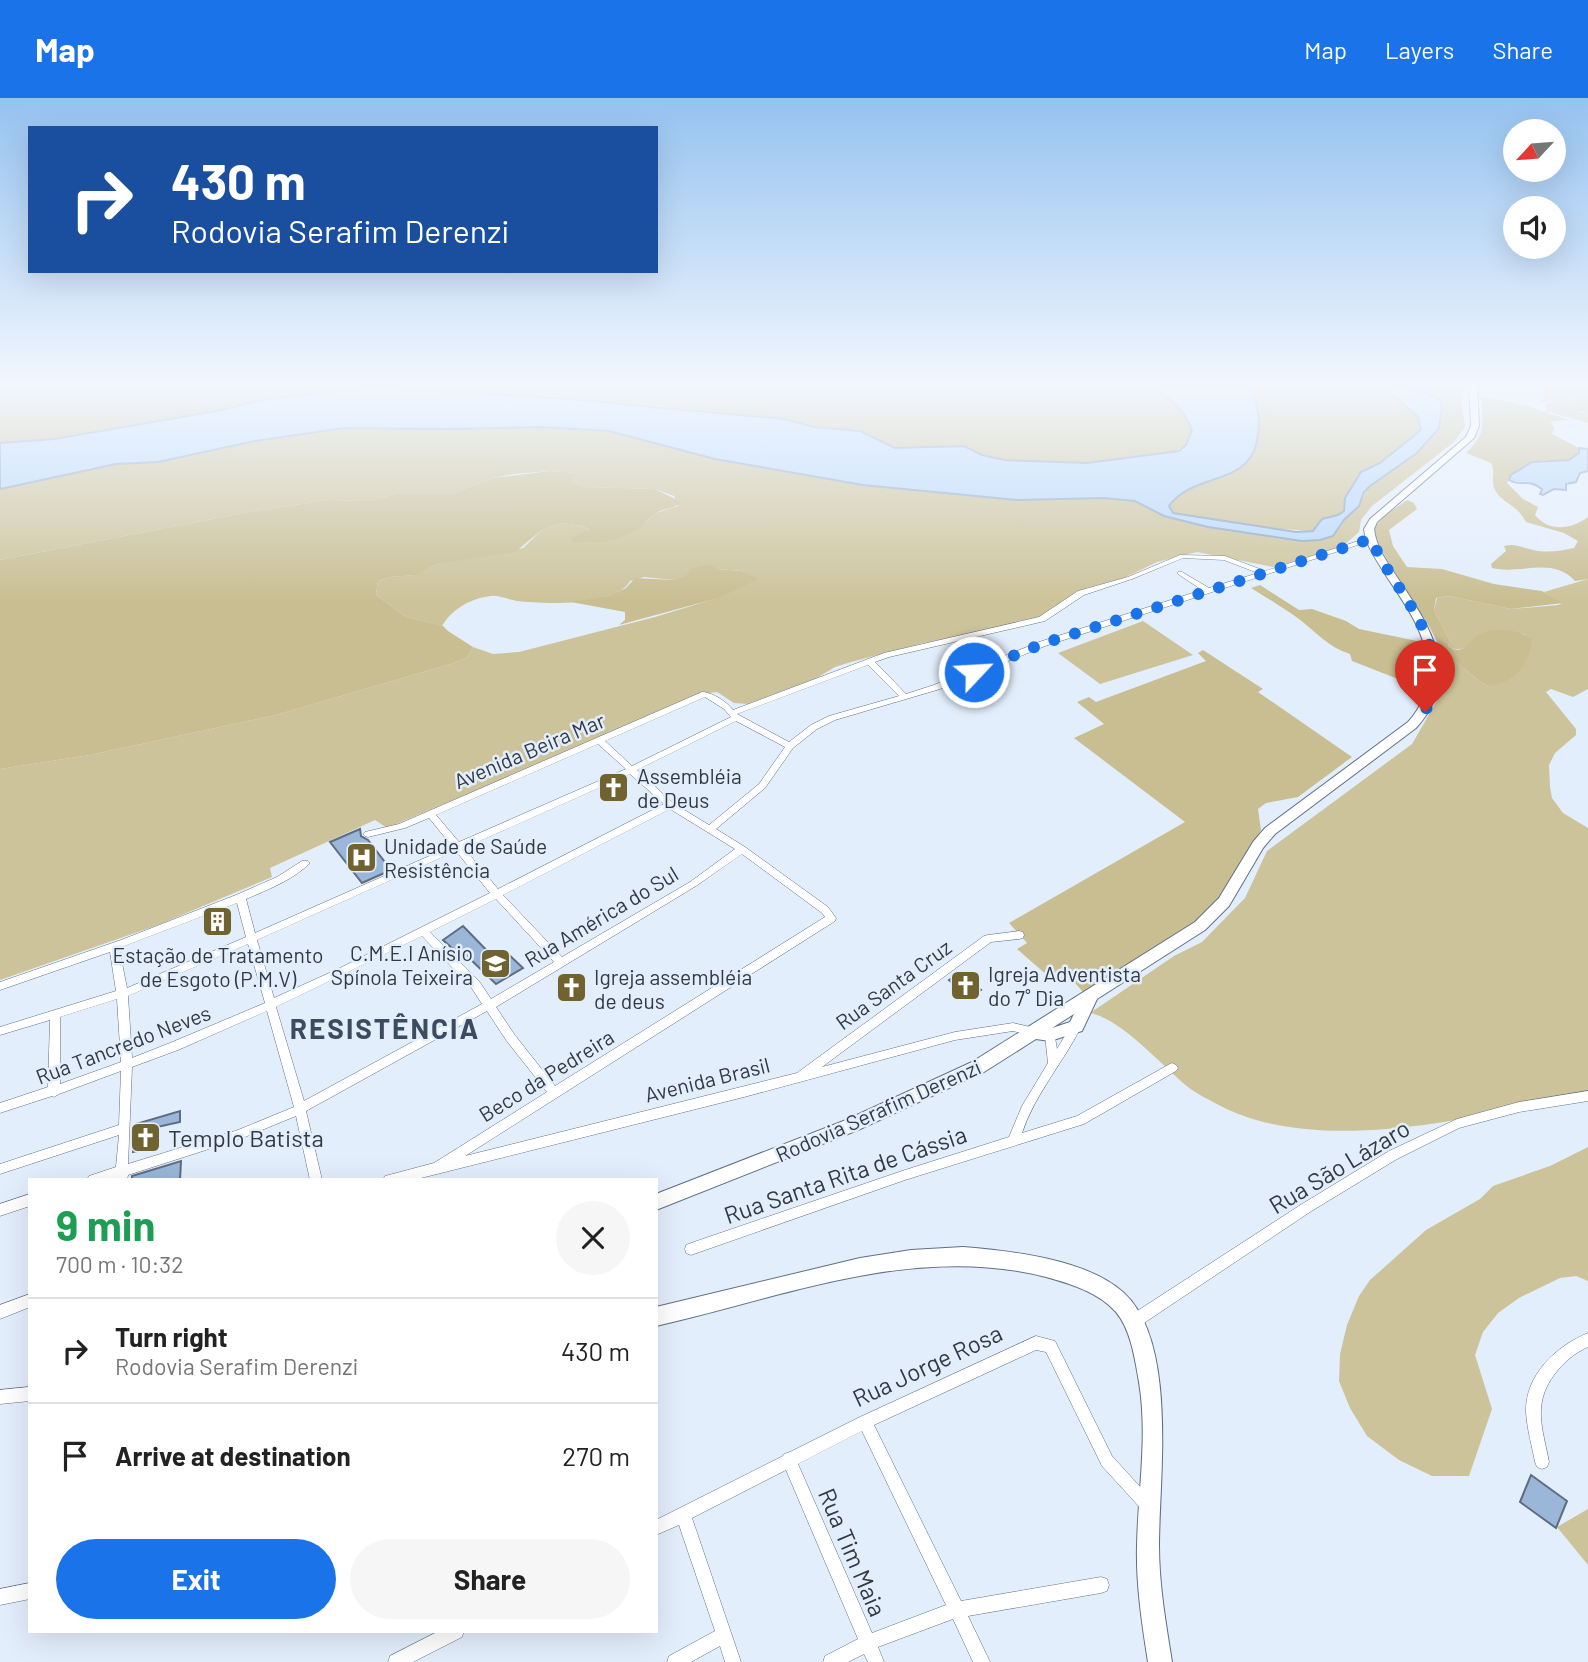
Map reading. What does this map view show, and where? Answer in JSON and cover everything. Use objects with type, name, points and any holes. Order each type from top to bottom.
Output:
[{"type":"main road","points":[[1371,539],[1369,529],[1373,521],[1448,456]]},
{"type":"main road","name":"Rodovia Serafim Derenzi","points":[[658,1201],[926,1093],[978,1068],[1042,1034],[1091,995],[1200,926],[1224,902],[1258,845],[1270,831],[1402,734],[1425,712],[1434,691],[1430,644],[1421,622],[1371,539]]},
{"type":"main road","points":[[1042,1034],[1076,1027],[1091,995]]},
{"type":"main road","points":[[658,1317],[718,1305],[865,1266],[940,1254],[994,1256],[1048,1267],[1100,1286],[1122,1305],[1133,1322],[1145,1361],[1153,1413],[1149,1572],[1160,1662]]},
{"type":"street","points":[[711,828],[762,786],[790,746],[814,727],[832,718],[937,687],[1034,647],[1371,539]]},
{"type":"street","points":[[0,1031],[124,993],[183,970],[631,770],[734,716],[869,661],[1042,619],[1081,593],[1129,578],[1182,556],[1225,558],[1265,573]]},
{"type":"street","points":[[1180,573],[1208,591]]},
{"type":"street","points":[[869,661],[905,697]]},
{"type":"street","name":"Avenida Beira Mar","points":[[368,834],[402,826],[704,695],[710,695],[734,716]]},
{"type":"street","points":[[734,716],[790,746]]},
{"type":"street","name":"Beco da Pedreira","points":[[439,1166],[831,918],[825,910],[742,849],[670,804],[600,741]]},
{"type":"street","name":"Rua Tancredo Neves","points":[[0,1108],[129,1066],[271,1007],[670,804]]},
{"type":"street","points":[[430,813],[496,893],[561,962]]},
{"type":"street","name":"Rua América do Sul","points":[[105,1178],[122,1175],[240,1134],[300,1109],[488,1006],[693,884],[742,849]]},
{"type":"street","points":[[0,986],[114,947],[240,897],[291,874],[305,863]]},
{"type":"street","points":[[240,897],[300,1109],[316,1178]]},
{"type":"street","points":[[423,931],[475,984],[488,1006],[554,1093]]},
{"type":"street","name":"Rua Santa Cruz","points":[[797,1079],[988,939],[1019,935]]},
{"type":"street","points":[[114,947],[124,993],[129,1066],[122,1175]]},
{"type":"street","points":[[54,1092],[55,1014]]},
{"type":"street","name":"Avenida Brasil","points":[[396,1178],[797,1079],[955,1036],[1013,1027],[1042,1034]]},
{"type":"street","points":[[1014,1140],[1026,1103],[1054,1065],[1076,1027]]},
{"type":"street","points":[[1042,1034],[1054,1065]]},
{"type":"street","name":"Rua Santa Rita de Cássia","points":[[691,1249],[1080,1120],[1172,1068]]},
{"type":"street","name":"Rua São Lázaro","points":[[1133,1322],[1318,1201],[1393,1156],[1440,1132],[1457,1124],[1512,1108],[1588,1096]]},
{"type":"street","points":[[0,1169],[125,1128]]},
{"type":"street","points":[[0,1210],[28,1201]]},
{"type":"street","points":[[0,1312],[28,1301]]},
{"type":"street","points":[[1542,1462],[1532,1400],[1539,1381],[1563,1352],[1588,1340]]},
{"type":"street","name":"Rua Jorge Rosa","points":[[658,1527],[865,1422],[1027,1345],[1042,1343],[1050,1346],[1054,1352],[1084,1419],[1107,1461],[1149,1508]]},
{"type":"street","points":[[0,1397],[28,1394]]},
{"type":"street","points":[[865,1422],[982,1662]]},
{"type":"street","name":"Rua Tim Maia","points":[[789,1459],[876,1662]]},
{"type":"street","points":[[682,1515],[733,1662]]},
{"type":"street","points":[[831,1662],[868,1643],[955,1610],[1101,1585]]},
{"type":"street","points":[[0,1597],[28,1591]]},
{"type":"street","points":[[396,1662],[452,1633]]},
{"type":"street","points":[[675,1662],[724,1635]]},
{"type":"shaded area","points":[[189,456],[704,456],[863,485],[1017,500],[1104,498],[1136,501],[1164,516],[1208,527],[1302,541],[1341,527],[1370,486],[1414,456],[1436,456],[1372,506],[1361,520],[1359,532],[1343,546],[1279,568],[1197,552],[1157,562],[1124,578],[1087,588],[1043,616],[1021,624],[923,643],[851,662],[835,667],[815,679],[748,704],[734,703],[717,692],[702,694],[387,828],[375,820],[270,868],[272,877],[158,925],[0,980],[0,769],[90,755],[276,715],[454,663],[467,657],[473,647],[493,654],[519,652],[655,617],[717,598],[759,579],[742,571],[718,569],[673,580],[644,577],[630,581],[610,596],[595,600],[529,602],[491,596],[463,605],[451,614],[442,626],[406,617],[376,595],[378,581],[415,575],[437,564],[523,548],[542,530],[562,523],[582,526],[590,531],[580,534],[585,543],[613,537],[632,531],[653,514],[678,506],[674,496],[655,489],[582,487],[573,480],[576,473],[550,471],[514,474],[493,478],[451,494],[396,494],[368,501],[328,500],[254,511],[0,560],[0,489],[116,464]]},
{"type":"shaded area","points":[[989,456],[1152,456],[1087,463],[1004,460]]},
{"type":"shaded area","points":[[1251,456],[1389,456],[1361,472],[1345,498],[1344,511],[1321,519],[1313,531],[1267,528],[1172,513],[1169,506],[1192,488],[1243,466]]},
{"type":"shaded area","points":[[1473,456],[1575,456],[1569,460],[1542,460],[1525,465],[1511,475],[1507,483],[1523,499],[1538,507],[1535,515],[1547,525],[1568,526],[1588,517],[1588,579],[1575,581],[1557,569],[1492,568],[1491,564],[1506,551],[1504,546],[1554,551],[1574,548],[1578,541],[1564,533],[1526,522],[1495,490],[1491,463]]},
{"type":"shaded area","points":[[550,471],[577,473],[573,480],[582,487],[655,489],[681,502],[656,513],[634,532],[617,538],[589,543],[572,542],[570,538],[589,530],[582,526],[562,523],[542,530],[515,552],[437,564],[416,575],[378,581],[376,595],[406,617],[443,626],[473,647],[467,657],[454,663],[276,715],[90,755],[0,769],[0,560],[254,511],[328,500],[368,501],[396,494],[451,494],[493,478]]},
{"type":"shaded area","points":[[1407,500],[1414,503],[1417,509],[1389,530],[1393,546],[1407,567],[1442,569],[1494,584],[1542,591],[1563,603],[1511,609],[1449,596],[1436,598],[1434,610],[1450,641],[1448,646],[1452,648],[1462,649],[1477,636],[1497,630],[1519,633],[1532,639],[1524,665],[1513,677],[1488,686],[1441,653],[1428,624],[1376,538],[1377,525]]},
{"type":"shaded area","points":[[710,564],[718,569],[742,571],[760,579],[718,598],[619,625],[625,620],[625,612],[571,602],[609,596],[626,588],[635,578],[673,580],[686,576],[692,568]]},
{"type":"shaded area","points":[[1588,579],[1588,689],[1573,697],[1551,689],[1546,692],[1576,729],[1576,735],[1555,753],[1549,765],[1552,798],[1563,813],[1588,828],[1588,1094],[1399,1128],[1349,1131],[1301,1129],[1256,1120],[1215,1103],[1192,1090],[1130,1035],[1103,1017],[1090,1013],[1174,956],[1202,942],[1245,898],[1267,851],[1412,744],[1438,699],[1443,671],[1441,653],[1488,686],[1511,678],[1526,635],[1497,630],[1466,648],[1454,649],[1448,646],[1450,641],[1434,610],[1437,598],[1449,596],[1511,609],[1558,605],[1562,603],[1544,592]]},
{"type":"shaded area","points":[[1260,585],[1299,610],[1312,609],[1346,621],[1359,629],[1422,642],[1426,665],[1421,688],[1352,661],[1350,654],[1329,643],[1293,615],[1251,588]]},
{"type":"shaded area","points":[[1143,621],[1193,655],[1100,684],[1058,653]]},
{"type":"shaded area","points":[[1203,650],[1263,689],[1258,692],[1352,757],[1298,797],[1266,803],[1258,809],[1261,830],[1217,901],[1191,927],[1083,992],[1068,975],[1056,983],[1017,949],[1027,943],[1009,923],[1185,822],[1074,738],[1104,724],[1077,702],[1089,697],[1096,702],[1206,661],[1198,653]]},
{"type":"shaded area","points":[[1588,1147],[1588,1281],[1576,1276],[1560,1278],[1519,1298],[1498,1313],[1483,1332],[1475,1355],[1492,1409],[1469,1476],[1432,1476],[1399,1460],[1367,1436],[1350,1408],[1339,1381],[1340,1354],[1347,1325],[1359,1296],[1370,1280],[1426,1230],[1480,1199],[1493,1186],[1550,1166]]},
{"type":"shaded area","points":[[1588,1509],[1588,1565],[1557,1527]]},
{"type":"water","points":[[0,456],[186,456],[158,462],[116,464],[0,489]]},
{"type":"water","points":[[704,456],[987,456],[1005,460],[1087,463],[1141,456],[1252,456],[1232,473],[1179,495],[1169,506],[1173,513],[1296,532],[1313,531],[1322,519],[1344,511],[1345,498],[1361,472],[1389,456],[1413,456],[1364,492],[1359,506],[1344,520],[1333,536],[1302,541],[1208,527],[1164,516],[1135,501],[1104,498],[1017,500],[863,485]]},
{"type":"water","points":[[1575,456],[1588,456],[1588,471],[1580,473],[1576,482],[1566,484],[1566,490],[1554,489],[1543,495],[1540,494],[1542,489],[1537,485],[1509,480],[1511,475],[1532,462],[1569,460]]},
{"type":"building","name":"Unidade de Saúde Resistência","points":[[360,829],[361,836],[368,840],[391,870],[362,883],[330,842]]},
{"type":"building","name":"C.M.E.I Anísio Spínola Teixeira","points":[[463,926],[496,960],[507,953],[523,968],[496,984],[465,954],[457,948],[454,950],[443,940]]},
{"type":"building","name":"Igreja Adventista do 7˚ Dia","points":[[960,973],[981,990],[970,997],[949,980]]},
{"type":"building","name":"Templo Batista","points":[[180,1111],[180,1122],[157,1127],[155,1147],[133,1152],[136,1124]]},
{"type":"building","points":[[181,1161],[180,1178],[132,1176]]},
{"type":"building","points":[[1531,1475],[1567,1501],[1556,1528],[1520,1502]]},
{"type":"place","name":"Assembléia de Deus","points":[[614,787]]},
{"type":"place","name":"Unidade de Saúde Resistência","points":[[361,857]]},
{"type":"place","name":"Estação de Tratamento de Esgoto (P.M.V)","points":[[218,922]]},
{"type":"place","name":"C.M.E.I Anísio Spínola Teixeira","points":[[496,964]]},
{"type":"place","name":"Igreja Adventista do 7˚ Dia","points":[[965,985]]},
{"type":"place","name":"Igreja assembléia de deus","points":[[571,988]]},
{"type":"place","name":"Templo Batista","points":[[145,1137]]},
{"type":"district","name":"RESISTÊNCIA","points":[[385,1028]]},
{"type":"route","points":[[974,672],[1042,644],[1371,539],[1377,554],[1421,622],[1430,644],[1434,664],[1434,691],[1425,712]]}]
